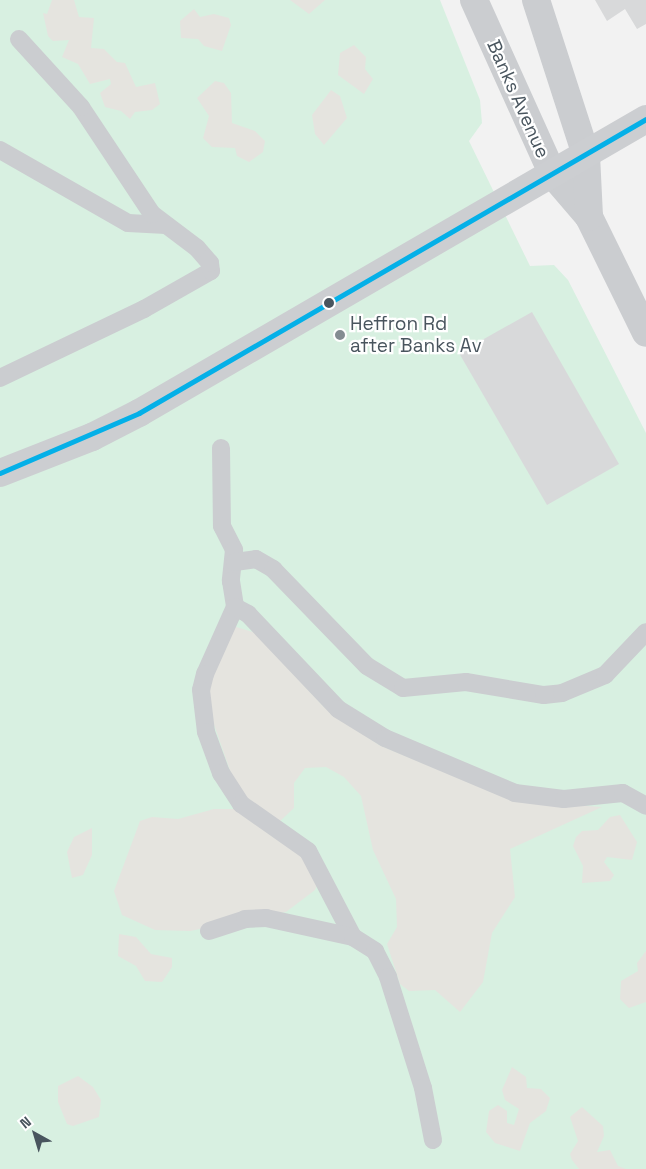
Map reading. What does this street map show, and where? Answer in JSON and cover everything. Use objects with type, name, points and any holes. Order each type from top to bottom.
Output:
[{"type":"main road","points":[[0,473],[92,437],[139,413],[646,119]]},
{"type":"street","name":"Banks Avenue","points":[[474,0],[552,175],[589,217],[646,334]]},
{"type":"street","name":"Banks Avenue","points":[[536,0],[586,155],[589,217]]},
{"type":"lane","points":[[0,378],[144,310],[211,271],[210,263],[197,248],[166,225],[140,199],[120,161],[65,86],[19,39]]},
{"type":"lane","points":[[0,150],[128,223],[166,225]]},
{"type":"lane","points":[[221,448],[222,526],[235,562],[231,581],[235,607],[210,656],[203,682],[206,732],[221,773],[241,804],[308,851],[353,937]]},
{"type":"lane","points":[[235,562],[256,559],[273,568],[367,666],[403,688],[466,682],[544,695],[562,693],[604,675],[646,632]]},
{"type":"lane","points":[[235,607],[248,614],[338,709],[385,738],[515,793],[564,799],[622,794],[646,806]]},
{"type":"lane","points":[[209,931],[259,918],[353,937],[375,951],[384,966],[424,1088],[433,1140]]},
{"type":"green space","points":[[0,0],[440,0],[480,100],[482,123],[469,141],[530,266],[554,265],[568,280],[646,433],[646,1169],[0,1169]]},
{"type":"sand","points":[[52,0],[74,0],[79,17],[94,18],[91,48],[104,49],[117,62],[125,63],[136,87],[155,83],[160,104],[152,110],[135,112],[130,119],[121,111],[105,107],[100,93],[111,84],[110,79],[90,84],[78,64],[62,57],[69,40],[53,41],[48,36],[43,13],[47,14]]},
{"type":"sand","points":[[290,0],[325,0],[309,14]]},
{"type":"sand","points":[[194,9],[200,17],[214,14],[229,18],[231,25],[222,51],[204,46],[198,39],[181,38],[180,21]]},
{"type":"sand","points":[[354,45],[366,57],[365,69],[373,79],[364,94],[338,75],[340,53]]},
{"type":"sand","points":[[215,81],[224,83],[231,93],[232,123],[255,131],[265,141],[263,152],[249,162],[237,156],[235,148],[212,147],[203,138],[209,116],[197,98]]},
{"type":"sand","points":[[331,90],[340,96],[347,118],[324,145],[315,134],[312,115]]},
{"type":"sand","points":[[233,626],[256,633],[324,707],[379,745],[514,801],[602,807],[510,849],[515,897],[492,933],[483,982],[460,1012],[435,990],[409,991],[400,984],[387,944],[397,927],[396,899],[373,850],[361,796],[344,777],[326,767],[305,768],[294,783],[294,808],[279,822],[253,805],[235,785],[210,713],[210,680]]},
{"type":"sand","points":[[214,809],[237,809],[298,851],[318,883],[315,890],[286,912],[190,931],[155,930],[122,915],[114,891],[140,821],[152,817],[178,819]]},
{"type":"sand","points":[[620,815],[637,842],[632,860],[607,857],[604,862],[614,875],[610,881],[582,883],[583,866],[573,846],[576,837],[582,831],[598,830],[610,817]]},
{"type":"sand","points":[[92,828],[92,855],[83,875],[72,878],[67,852],[74,837]]},
{"type":"sand","points":[[119,934],[136,937],[151,954],[172,958],[172,967],[162,982],[145,981],[136,966],[118,956]]},
{"type":"sand","points":[[646,951],[646,1002],[629,1008],[620,999],[621,981],[638,971],[637,963]]},
{"type":"sand","points":[[512,1067],[526,1077],[527,1088],[541,1089],[550,1098],[546,1111],[530,1123],[520,1151],[495,1143],[486,1132],[489,1111],[498,1105],[507,1111],[507,1123],[514,1125],[519,1109],[505,1100],[502,1090]]},
{"type":"sand","points":[[78,1076],[93,1087],[101,1100],[99,1117],[73,1126],[67,1124],[58,1102],[58,1086]]},
{"type":"sand","points":[[582,1107],[603,1126],[604,1136],[597,1152],[610,1150],[618,1166],[626,1169],[579,1169],[572,1160],[570,1154],[578,1141],[570,1117]]},
{"type":"building","points":[[595,0],[646,0],[646,24],[637,29],[625,9],[607,21]]},
{"type":"building","points":[[532,312],[619,464],[547,505],[459,353]]},
{"type":"transit line","points":[[0,473],[139,413],[646,119]]},
{"type":"place","name":"Heffron Rd after Banks Av","points":[[340,335]]}]
